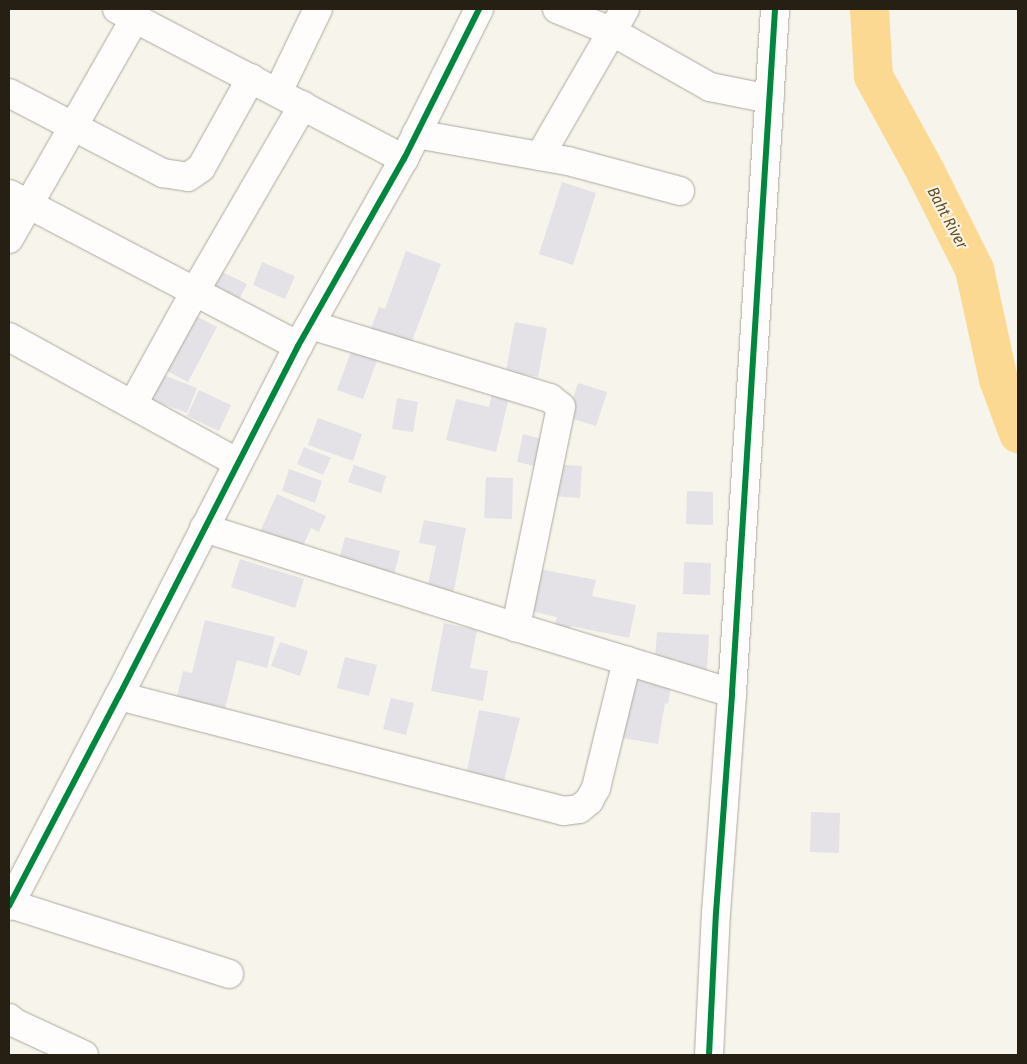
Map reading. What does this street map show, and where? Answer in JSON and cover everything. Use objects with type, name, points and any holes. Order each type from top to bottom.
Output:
[{"type":"street","points":[[278,92],[318,9]]},
{"type":"street","points":[[229,974],[10,905],[305,336],[404,159],[479,9]]},
{"type":"street","points":[[557,9],[618,20],[710,88],[770,99]]},
{"type":"street","points":[[709,1055],[716,913],[732,693],[775,9]]},
{"type":"street","points":[[9,239],[18,199],[72,127],[140,15],[251,78],[404,159]]},
{"type":"street","points":[[540,156],[618,20]]},
{"type":"street","points":[[9,93],[163,173],[188,177],[201,168],[251,78]]},
{"type":"street","points":[[133,404],[194,293],[303,105]]},
{"type":"street","points":[[416,134],[568,161],[680,191]]},
{"type":"street","points":[[18,199],[194,293],[305,336],[550,398],[561,407],[546,488],[516,627]]},
{"type":"street","points":[[9,337],[238,463]]},
{"type":"street","points":[[204,528],[732,693]]},
{"type":"street","points":[[119,696],[563,811],[579,809],[589,801],[596,788],[627,661]]},
{"type":"street","points":[[9,1018],[84,1055]]},
{"type":"building","points":[[562,182],[596,193],[573,265],[539,254]]},
{"type":"building","points":[[406,251],[441,264],[409,349],[369,334],[379,307],[385,309]]},
{"type":"building","points":[[262,262],[295,276],[285,299],[253,285]]},
{"type":"building","points":[[218,270],[247,284],[236,306],[207,292]]},
{"type":"building","points":[[192,314],[217,327],[188,382],[163,369]]},
{"type":"building","points":[[515,322],[547,328],[538,377],[506,371]]},
{"type":"building","points":[[352,349],[378,358],[363,399],[337,390]]},
{"type":"building","points":[[158,373],[197,388],[187,413],[149,399]]},
{"type":"building","points":[[578,383],[607,392],[596,426],[567,417]]},
{"type":"building","points":[[493,389],[510,393],[496,452],[446,440],[456,399],[489,407]]},
{"type":"building","points":[[199,390],[231,405],[219,431],[187,416]]},
{"type":"building","points":[[397,398],[418,402],[413,432],[392,429]]},
{"type":"building","points":[[318,418],[362,434],[353,461],[308,445]]},
{"type":"building","points":[[523,434],[546,440],[540,467],[517,462]]},
{"type":"building","points":[[304,447],[331,458],[323,475],[297,464]]},
{"type":"building","points":[[553,464],[582,466],[580,498],[551,496]]},
{"type":"building","points":[[354,465],[386,476],[381,493],[348,482]]},
{"type":"building","points":[[289,469],[322,481],[315,503],[282,491]]},
{"type":"building","points":[[486,477],[513,478],[512,519],[484,518]]},
{"type":"building","points":[[687,491],[713,492],[713,525],[686,524]]},
{"type":"building","points":[[277,494],[326,516],[319,532],[311,528],[303,546],[289,540],[287,545],[260,532]]},
{"type":"building","points":[[424,520],[466,528],[453,595],[427,590],[436,546],[419,543]]},
{"type":"building","points":[[345,537],[400,551],[393,578],[338,564]]},
{"type":"building","points":[[240,559],[304,579],[295,608],[231,587]]},
{"type":"building","points":[[684,562],[711,563],[710,595],[683,594]]},
{"type":"building","points":[[539,569],[596,580],[592,596],[636,605],[629,638],[571,626],[570,630],[554,627],[557,617],[530,611]]},
{"type":"building","points":[[205,620],[275,637],[267,668],[237,660],[223,717],[175,705],[183,671],[192,673]]},
{"type":"building","points":[[444,623],[477,630],[470,668],[488,671],[483,701],[431,691]]},
{"type":"building","points":[[657,632],[709,635],[707,670],[678,668],[678,660],[655,659]]},
{"type":"building","points":[[280,642],[308,651],[300,676],[271,666]]},
{"type":"building","points":[[345,657],[377,665],[369,696],[337,688]]},
{"type":"building","points":[[628,676],[671,684],[668,704],[665,703],[658,744],[617,737]]},
{"type":"building","points":[[391,698],[414,703],[406,735],[383,729]]},
{"type":"building","points":[[479,710],[520,718],[502,789],[465,781]]},
{"type":"building","points":[[811,812],[840,813],[839,853],[810,852]]},
{"type":"waterway","name":"Baht River","points":[[869,9],[873,76],[925,171],[974,269],[998,379],[1018,433]]},
{"type":"cycle path","points":[[9,906],[298,346],[404,159],[479,9]]},
{"type":"cycle path","points":[[709,1055],[716,913],[732,693],[775,9]]}]
